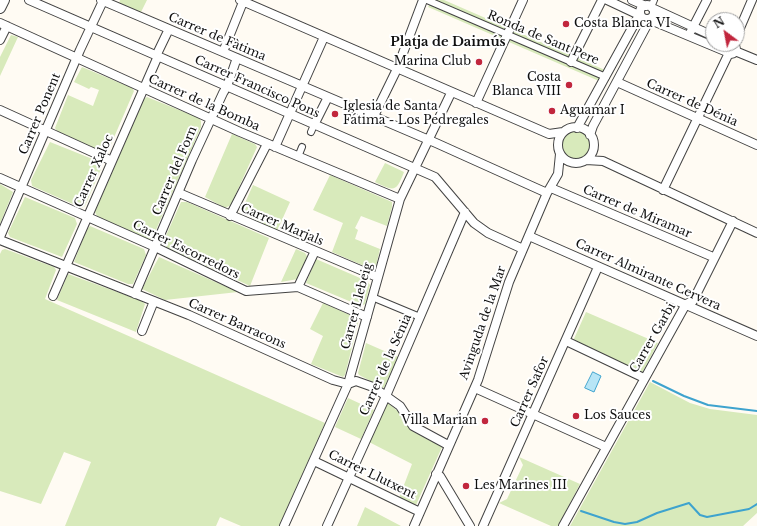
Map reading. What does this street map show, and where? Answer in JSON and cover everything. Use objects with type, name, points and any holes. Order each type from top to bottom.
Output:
[{"type":"street","points":[[0,8],[4,0]]},
{"type":"street","name":"Carrer Francisco Pons","points":[[29,0],[227,88],[290,114],[313,128],[416,168],[435,177],[481,230],[523,248]]},
{"type":"street","points":[[374,116],[397,69],[424,0]]},
{"type":"street","name":"Ronda de Sant Pere","points":[[427,0],[606,77]]},
{"type":"street","points":[[476,103],[506,34],[523,0]]},
{"type":"street","points":[[571,62],[602,0]]},
{"type":"street","points":[[607,0],[689,36],[705,40]]},
{"type":"street","points":[[632,0],[651,5],[705,32]]},
{"type":"street","points":[[689,36],[707,0]]},
{"type":"street","points":[[745,16],[752,0]]},
{"type":"street","name":"Carrer Ponent","points":[[0,239],[77,58],[107,1]]},
{"type":"street","name":"Carrer de Fàtima","points":[[107,1],[168,29],[429,140]]},
{"type":"street","points":[[223,52],[241,1],[255,3],[324,37],[549,134],[577,128],[582,129],[590,135],[594,145],[604,161]]},
{"type":"street","points":[[577,128],[637,19],[653,15],[651,5]]},
{"type":"street","points":[[590,135],[593,126],[647,25],[641,9],[651,5]]},
{"type":"street","points":[[0,40],[3,24]]},
{"type":"street","name":"Carrer de la Bomba","points":[[3,24],[211,119],[400,199]]},
{"type":"street","name":"Carrer Xaloc","points":[[53,296],[86,217],[144,89],[168,29]]},
{"type":"street","points":[[230,216],[290,114],[301,86],[324,37]]},
{"type":"street","points":[[663,190],[729,52]]},
{"type":"street","points":[[741,52],[757,60]]},
{"type":"street","name":"Carrer del Forn","points":[[135,294],[211,119],[227,88],[228,80],[237,58]]},
{"type":"street","name":"Carrer de Dénia","points":[[617,82],[757,145]]},
{"type":"street","name":"Carrer Llebeig","points":[[284,526],[348,384],[400,199],[451,93]]},
{"type":"street","points":[[313,128],[328,97]]},
{"type":"street","points":[[0,110],[112,161]]},
{"type":"street","points":[[559,151],[560,137],[563,132]]},
{"type":"street","points":[[549,134],[564,159],[575,163]]},
{"type":"street","name":"Carrer de Miramar","points":[[429,140],[549,191],[713,257]]},
{"type":"street","points":[[586,160],[590,156],[594,145]]},
{"type":"street","points":[[298,157],[302,147]]},
{"type":"street","name":"Avinguda de la Mar","points":[[414,526],[448,445],[475,388],[485,362],[500,305],[523,248],[558,173],[559,151]]},
{"type":"street","points":[[558,173],[575,163],[586,160],[604,161],[757,233]]},
{"type":"street","name":"Carrer Escorredors","points":[[0,178],[155,247],[246,292],[298,287],[367,318]]},
{"type":"street","name":"Carrer Marjals","points":[[178,193],[377,278]]},
{"type":"street","name":"Carrer de la Sénia","points":[[326,526],[386,396],[465,212]]},
{"type":"street","name":"Carrer Garbi","points":[[563,526],[686,304],[693,301],[713,257],[733,222]]},
{"type":"street","name":"Carrer Almirante Cervera","points":[[529,236],[757,336]]},
{"type":"street","name":"Carrer Barracons","points":[[0,239],[154,301],[333,380],[348,384],[356,381],[373,387],[400,406],[413,426],[448,445]]},
{"type":"street","points":[[298,287],[315,251]]},
{"type":"street","name":"Carrer Safor","points":[[483,526],[598,267]]},
{"type":"street","points":[[372,297],[420,317]]},
{"type":"street","points":[[142,331],[154,301]]},
{"type":"street","points":[[566,341],[644,378]]},
{"type":"street","points":[[475,388],[606,447]]},
{"type":"street","name":"Carrer Llutxent","points":[[314,461],[420,512]]},
{"type":"street","points":[[436,474],[440,476],[470,526]]},
{"type":"green space","points":[[120,0],[147,0],[140,14],[119,4]]},
{"type":"green space","points":[[432,0],[444,0],[605,70],[599,81],[428,7]]},
{"type":"green space","points":[[11,35],[18,37],[0,76],[0,57]]},
{"type":"green space","points":[[82,67],[132,88],[134,91],[107,152],[103,152],[57,131],[55,128],[68,95],[93,106],[99,90],[91,87],[89,89],[74,82]]},
{"type":"green space","points":[[147,97],[199,118],[201,121],[201,127],[152,239],[147,239],[97,216],[95,212],[144,99]]},
{"type":"green space","points":[[576,127],[586,130],[591,135],[594,145],[591,155],[586,160],[576,163],[566,160],[561,155],[558,145],[561,135],[566,130]]},
{"type":"green space","points":[[232,134],[255,144],[257,147],[231,205],[225,208],[205,197]]},
{"type":"green space","points":[[50,142],[100,162],[101,169],[85,206],[82,208],[32,186],[31,180]]},
{"type":"green space","points":[[385,163],[404,172],[399,184],[394,188],[386,187],[375,182]]},
{"type":"green space","points":[[330,175],[392,202],[387,226],[361,216],[355,228],[358,230],[355,239],[380,249],[376,266],[371,269],[332,252],[343,223],[313,210]]},
{"type":"green space","points":[[0,184],[13,192],[0,224]]},
{"type":"green space","points":[[253,185],[290,202],[277,231],[241,212]]},
{"type":"green space","points":[[25,197],[75,218],[77,224],[62,257],[10,237],[8,233]]},
{"type":"green space","points":[[181,202],[187,202],[269,238],[250,286],[166,247],[164,240]]},
{"type":"green space","points":[[90,226],[144,249],[146,255],[133,284],[128,284],[74,262],[87,229]]},
{"type":"green space","points":[[5,249],[54,267],[56,270],[45,299],[325,423],[279,526],[241,526],[220,517],[216,526],[65,526],[91,462],[64,452],[41,504],[0,491],[0,254],[2,250]]},
{"type":"green space","points":[[296,249],[305,253],[308,258],[298,279],[281,282]]},
{"type":"green space","points":[[159,257],[238,292],[165,300],[142,289]]},
{"type":"green space","points":[[316,259],[367,281],[370,285],[365,304],[361,306],[306,283]]},
{"type":"green space","points":[[68,274],[142,301],[145,304],[136,332],[57,300]]},
{"type":"green space","points":[[323,303],[359,319],[345,375],[343,377],[311,364],[323,336],[310,329]]},
{"type":"green space","points":[[586,312],[658,343],[642,373],[573,341]]},
{"type":"green space","points":[[366,343],[398,357],[384,388],[359,375],[358,373]]},
{"type":"green space","points":[[650,382],[690,403],[710,409],[757,415],[757,513],[743,526],[570,526]]},
{"type":"green space","points":[[348,398],[374,410],[361,439],[335,427]]},
{"type":"green space","points":[[387,402],[400,413],[412,431],[442,447],[416,505],[399,498],[412,464],[369,442]]},
{"type":"green space","points":[[519,457],[580,484],[558,526],[551,526],[499,503],[507,499],[523,465]]},
{"type":"green space","points":[[365,507],[401,526],[357,526]]},
{"type":"water","points":[[593,372],[601,376],[594,392],[585,388]]},
{"type":"waterway","points":[[653,381],[684,396],[708,405],[757,411]]},
{"type":"waterway","points":[[581,511],[625,524],[637,522],[657,513],[689,503],[700,515],[707,517],[749,509],[757,504]]},
{"type":"place","name":"Costa Blanca VI","points":[[566,24]]},
{"type":"place","name":"Marina Club","points":[[479,62]]},
{"type":"place","name":"Costa Blanca VIII","points":[[569,85]]},
{"type":"place","name":"Aguamar I","points":[[552,111]]},
{"type":"place","name":"Iglesia de Santa Fátima - Los Pedregales","points":[[335,114]]},
{"type":"place","name":"Los Sauces","points":[[576,416]]},
{"type":"place","name":"Villa Marian","points":[[485,421]]},
{"type":"place","name":"Les Marines III","points":[[466,486]]},
{"type":"district","name":"Platja de Daimús","points":[[448,42]]}]
